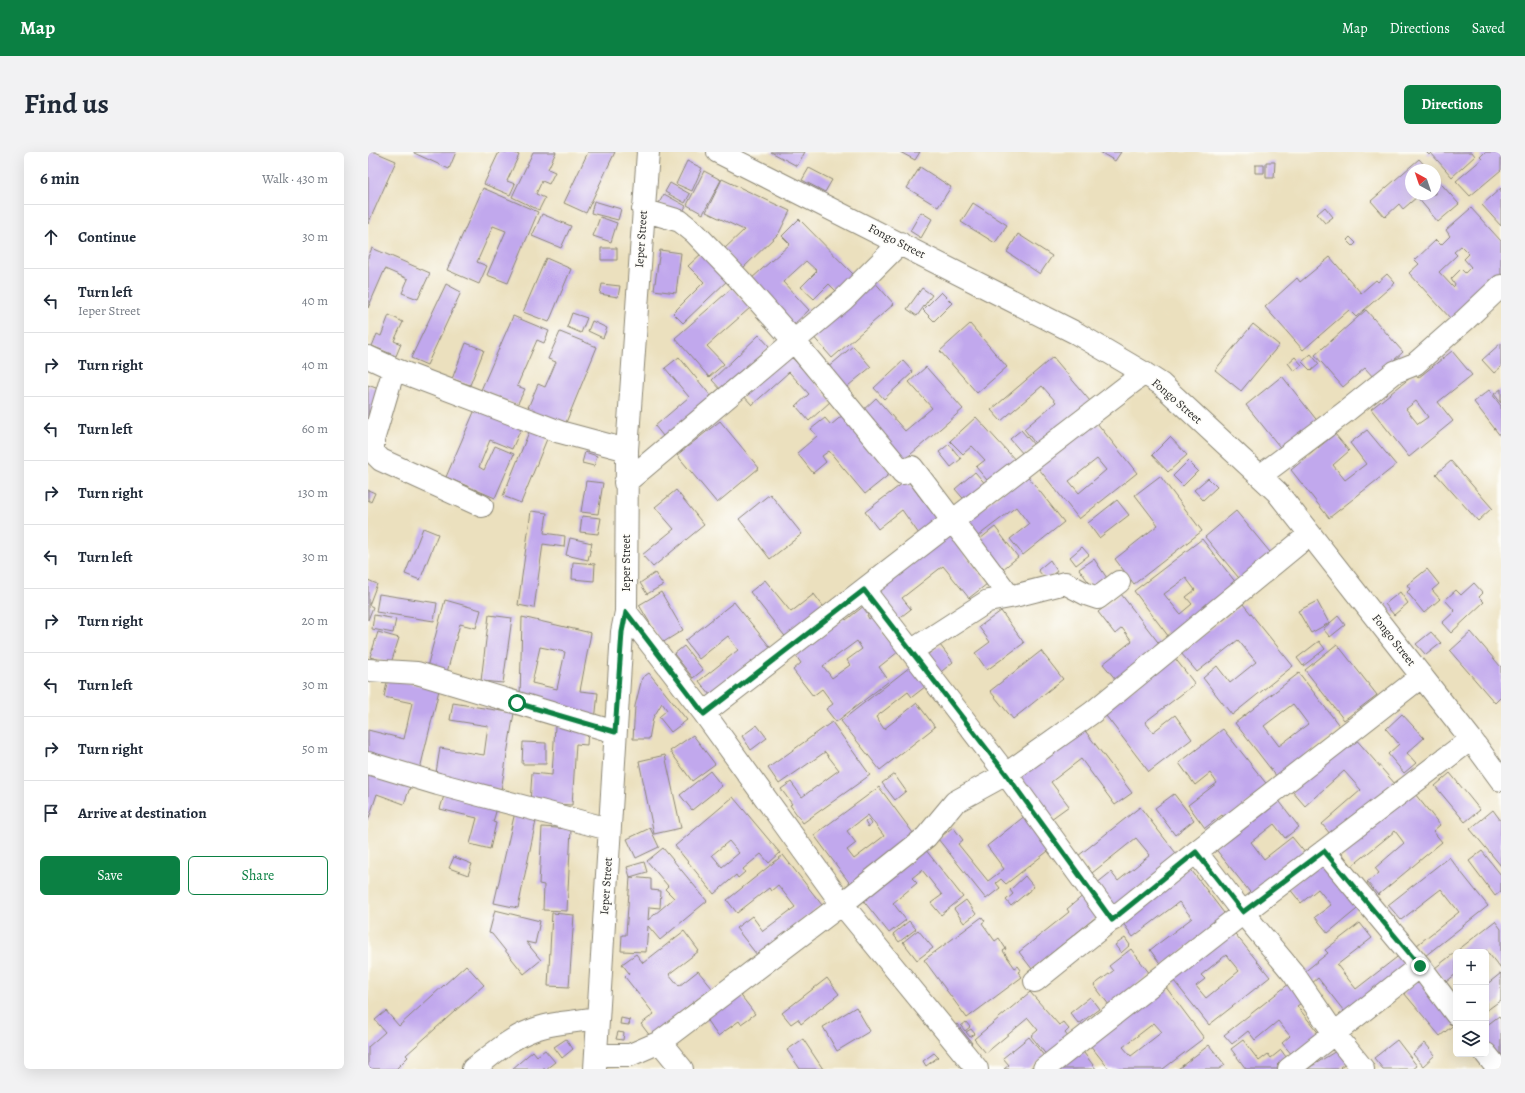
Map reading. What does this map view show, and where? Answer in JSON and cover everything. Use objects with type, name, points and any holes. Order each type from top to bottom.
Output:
[{"type":"street","name":"Ieper Street","points":[[595,1062],[615,732],[622,632],[626,612],[627,450],[648,152]]},
{"type":"street","name":"Fongo Street","points":[[718,152],[1076,333],[1160,384],[1277,492],[1422,676],[1501,780]]},
{"type":"street","points":[[643,210],[680,221],[695,233],[739,279],[794,341],[903,473],[912,467],[954,520],[1010,597]]},
{"type":"street","points":[[626,483],[844,299],[900,243]]},
{"type":"street","points":[[1260,476],[1344,413],[1395,372],[1415,364],[1501,286]]},
{"type":"street","points":[[368,357],[394,369],[560,432],[627,450]]},
{"type":"street","points":[[394,369],[373,440],[373,452],[381,460],[482,506]]},
{"type":"street","points":[[704,714],[1144,373]]},
{"type":"street","points":[[595,1062],[630,1055],[660,1042],[842,904],[926,837],[955,802],[1006,774],[1093,712],[1310,534]]},
{"type":"street","points":[[911,651],[988,601],[1065,583],[1086,594],[1098,598],[1119,582]]},
{"type":"street","points":[[864,590],[1006,774],[1112,920]]},
{"type":"street","points":[[626,612],[704,714],[842,904],[977,1069]]},
{"type":"street","points":[[368,670],[417,673],[615,732]]},
{"type":"street","points":[[1035,981],[1196,852],[1422,676]]},
{"type":"street","points":[[1044,1069],[1243,912],[1471,739]]},
{"type":"street","points":[[368,763],[438,784],[609,829]]},
{"type":"street","points":[[1324,851],[1420,966],[1453,1010]]},
{"type":"street","points":[[1196,852],[1293,973],[1334,1033],[1363,1069]]},
{"type":"street","points":[[1289,1069],[1420,966]]},
{"type":"street","points":[[473,1069],[505,1045],[530,1030],[551,1025],[597,1018]]},
{"type":"street","points":[[660,1042],[682,1069]]},
{"type":"street","points":[[1488,1057],[1498,1069]]},
{"type":"building","points":[[368,152],[375,152],[396,161],[368,224]]},
{"type":"building","points":[[414,152],[456,152],[449,169]]},
{"type":"building","points":[[499,152],[513,152],[519,155],[507,181],[515,184],[510,195],[484,184]]},
{"type":"building","points":[[533,152],[556,152],[548,169],[555,172],[549,184],[542,181],[536,194],[545,198],[539,210],[512,197]]},
{"type":"building","points":[[588,152],[615,152],[586,213],[564,203]]},
{"type":"building","points":[[771,152],[805,152],[797,166]]},
{"type":"building","points":[[900,152],[920,152],[915,160]]},
{"type":"building","points":[[1100,152],[1121,152],[1115,161]]},
{"type":"building","points":[[1426,152],[1472,152],[1475,156],[1452,177],[1431,153],[1429,155]]},
{"type":"building","points":[[1485,152],[1501,152],[1501,170],[1470,196],[1456,181],[1482,159],[1480,157]]},
{"type":"building","points":[[1419,159],[1424,164],[1413,164]]},
{"type":"building","points":[[687,161],[702,168],[692,191],[676,184]]},
{"type":"building","points":[[1266,162],[1275,162],[1274,178],[1266,178]]},
{"type":"building","points":[[1255,165],[1264,165],[1264,173],[1255,173]]},
{"type":"building","points":[[920,167],[951,187],[938,207],[907,188]]},
{"type":"building","points":[[809,168],[832,180],[825,192],[802,180]]},
{"type":"building","points":[[704,171],[721,180],[703,214],[687,205]]},
{"type":"building","points":[[1405,171],[1405,200],[1414,200],[1403,209],[1399,204],[1385,217],[1371,201]]},
{"type":"building","points":[[722,179],[790,211],[779,233],[741,270],[723,250],[744,230],[706,212]]},
{"type":"building","points":[[670,183],[690,194],[685,203],[665,192]]},
{"type":"building","points":[[1441,184],[1459,204],[1438,222],[1420,200],[1441,200]]},
{"type":"building","points":[[483,188],[538,212],[508,283],[487,275],[506,231],[493,226],[477,262],[487,266],[479,284],[447,270]]},
{"type":"building","points":[[1501,188],[1501,226],[1482,205]]},
{"type":"building","points":[[664,194],[686,206],[681,215],[659,203]]},
{"type":"building","points":[[594,201],[621,209],[618,220],[591,213]]},
{"type":"building","points":[[973,203],[1007,225],[995,243],[961,222]]},
{"type":"building","points":[[1325,207],[1333,217],[1325,223],[1317,214]]},
{"type":"building","points":[[1471,208],[1501,241],[1501,280],[1451,319],[1409,273],[1419,264],[1415,260],[1436,240],[1441,245],[1450,236],[1446,230]],"holes":[[[1461,246],[1469,254],[1464,259],[1471,267],[1465,273],[1461,269],[1451,279],[1455,285],[1453,287],[1439,272],[1457,255],[1454,252]]]},
{"type":"building","points":[[921,212],[932,219],[921,238],[910,231]]},
{"type":"building","points":[[542,214],[571,226],[561,248],[532,236]]},
{"type":"building","points":[[600,217],[617,223],[611,242],[593,236]]},
{"type":"building","points":[[799,219],[853,274],[836,291],[829,284],[814,299],[801,287],[817,271],[806,261],[783,282],[809,310],[790,328],[751,279],[790,244],[782,236]]},
{"type":"building","points":[[1018,234],[1052,256],[1040,274],[1007,252]]},
{"type":"building","points":[[1350,237],[1356,243],[1353,246],[1347,240]]},
{"type":"building","points":[[372,248],[430,273],[418,299],[402,293],[408,279],[385,269],[368,308],[368,257]]},
{"type":"building","points":[[601,248],[617,248],[617,260],[601,260]]},
{"type":"building","points":[[660,250],[681,253],[676,293],[654,290]]},
{"type":"building","points":[[703,252],[729,279],[683,323],[673,313],[704,282],[688,266]]},
{"type":"building","points":[[1330,257],[1361,293],[1376,280],[1378,282],[1387,274],[1395,283],[1356,317],[1349,310],[1303,350],[1265,307],[1297,278],[1300,282]]},
{"type":"building","points":[[546,258],[571,269],[549,322],[523,312]]},
{"type":"building","points":[[872,279],[894,304],[832,358],[811,334]]},
{"type":"building","points":[[446,284],[461,292],[427,365],[411,358]]},
{"type":"building","points":[[602,284],[620,286],[618,297],[600,294]]},
{"type":"building","points":[[732,288],[750,308],[707,346],[724,364],[709,377],[675,338]]},
{"type":"building","points":[[922,288],[932,295],[917,316],[907,309]]},
{"type":"building","points":[[941,292],[952,303],[934,321],[923,310]]},
{"type":"building","points":[[1366,310],[1403,352],[1374,378],[1365,368],[1343,387],[1315,355]]},
{"type":"building","points":[[572,313],[587,318],[581,333],[567,327]]},
{"type":"building","points":[[389,315],[403,322],[394,341],[401,344],[396,356],[372,346],[377,334],[381,336]]},
{"type":"building","points":[[513,316],[549,331],[544,343],[537,340],[517,386],[525,389],[517,405],[481,390]]},
{"type":"building","points":[[592,321],[607,328],[603,338],[588,331]]},
{"type":"building","points":[[970,324],[1007,367],[977,393],[940,351]]},
{"type":"building","points":[[1253,324],[1279,345],[1241,391],[1215,370]]},
{"type":"building","points":[[560,332],[597,347],[565,425],[527,410],[538,384],[545,387],[556,362],[548,359]]},
{"type":"building","points":[[759,335],[770,347],[723,392],[712,380]]},
{"type":"building","points":[[466,343],[484,350],[470,385],[452,379]]},
{"type":"building","points":[[1501,343],[1501,367],[1494,373],[1482,360]]},
{"type":"building","points":[[853,346],[871,367],[843,390],[826,369]]},
{"type":"building","points":[[1452,351],[1472,375],[1438,402],[1453,421],[1409,457],[1371,409],[1415,374],[1418,378]],"holes":[[[1416,401],[1428,417],[1418,424],[1406,409]]]},
{"type":"building","points":[[788,353],[831,401],[809,421],[796,406],[809,394],[789,372],[752,405],[742,394]]},
{"type":"building","points":[[1311,354],[1319,364],[1311,371],[1302,362]]},
{"type":"building","points":[[679,357],[715,401],[667,441],[655,426],[689,397],[665,368]]},
{"type":"building","points":[[1053,357],[1090,401],[1037,446],[1024,429],[1056,402],[1042,386],[1001,421],[991,410]]},
{"type":"building","points":[[1295,357],[1302,365],[1294,371],[1288,363]]},
{"type":"building","points":[[903,361],[913,372],[884,399],[874,388]]},
{"type":"building","points":[[926,367],[963,409],[903,461],[861,412],[876,398],[905,431],[932,408],[909,382]]},
{"type":"building","points":[[1282,376],[1319,423],[1283,451],[1246,405]]},
{"type":"building","points":[[368,385],[381,390],[368,422]]},
{"type":"building","points":[[1501,389],[1501,403],[1494,394]]},
{"type":"building","points":[[1489,390],[1501,406],[1501,437],[1474,402]]},
{"type":"building","points":[[477,405],[523,424],[512,449],[490,440],[479,467],[484,470],[495,446],[514,454],[495,498],[446,477]]},
{"type":"building","points":[[844,414],[891,473],[865,494],[829,451],[822,456],[826,462],[813,473],[797,453],[817,436],[811,429],[825,418],[831,425]]},
{"type":"building","points":[[976,417],[1018,463],[992,486],[976,467],[985,460],[972,446],[963,454],[950,441]]},
{"type":"building","points":[[1093,418],[1137,473],[1079,519],[1035,464]],"holes":[[[1097,459],[1106,470],[1079,493],[1069,481]]]},
{"type":"building","points":[[720,421],[759,468],[717,503],[677,455]]},
{"type":"building","points":[[531,427],[549,434],[521,503],[503,496]]},
{"type":"building","points":[[1021,430],[1035,446],[1024,455],[1010,439]]},
{"type":"building","points":[[1367,430],[1396,465],[1329,518],[1291,470],[1335,434],[1349,451],[1333,465],[1345,480],[1366,464],[1350,443]]},
{"type":"building","points":[[1170,437],[1187,455],[1168,472],[1152,455]]},
{"type":"building","points":[[949,444],[961,459],[951,467],[939,452]]},
{"type":"building","points":[[585,452],[597,456],[594,466],[582,463]]},
{"type":"building","points":[[1188,461],[1198,471],[1183,486],[1173,476]]},
{"type":"building","points":[[1451,461],[1492,508],[1478,521],[1436,474]]},
{"type":"building","points":[[975,472],[988,487],[968,504],[955,489]]},
{"type":"building","points":[[1026,474],[1064,522],[1023,555],[1010,539],[1029,524],[1016,507],[978,536],[966,521]]},
{"type":"building","points":[[1160,476],[1202,531],[1134,584],[1115,559],[1158,525],[1135,495]]},
{"type":"building","points":[[1208,478],[1217,487],[1203,500],[1194,490]]},
{"type":"building","points":[[907,480],[937,519],[919,534],[902,510],[878,529],[865,512]]},
{"type":"building","points":[[586,481],[603,483],[598,514],[581,512]]},
{"type":"building","points":[[368,490],[375,493],[371,502],[368,500]]},
{"type":"building","points":[[676,490],[704,525],[653,567],[642,555],[674,529],[655,507]]},
{"type":"building","points":[[770,494],[802,534],[770,559],[739,519]]},
{"type":"building","points":[[1117,500],[1129,515],[1099,538],[1088,523]]},
{"type":"building","points":[[531,511],[547,513],[544,533],[565,536],[564,547],[543,544],[534,608],[518,605]]},
{"type":"building","points":[[1236,511],[1274,557],[1243,583],[1205,537]]},
{"type":"building","points":[[582,516],[601,518],[598,534],[580,532]]},
{"type":"building","points":[[995,527],[1018,557],[1003,569],[980,539]]},
{"type":"building","points":[[423,528],[438,534],[420,580],[405,574]]},
{"type":"building","points":[[949,534],[987,584],[969,598],[943,566],[902,598],[911,609],[893,623],[872,595]]},
{"type":"building","points":[[570,538],[592,543],[588,560],[566,555]]},
{"type":"building","points":[[1202,539],[1240,588],[1172,641],[1134,591]],"holes":[[[1186,578],[1195,590],[1186,597],[1192,604],[1180,614],[1164,594]]]},
{"type":"building","points":[[1082,547],[1089,555],[1076,565],[1070,557]]},
{"type":"building","points":[[1094,559],[1107,578],[1093,588],[1079,569]]},
{"type":"building","points":[[1050,560],[1057,571],[1046,580],[1038,570]]},
{"type":"building","points":[[573,562],[595,564],[594,581],[572,579]]},
{"type":"building","points":[[1427,569],[1439,584],[1432,590],[1440,599],[1424,613],[1407,592],[1410,589],[1407,585]]},
{"type":"building","points":[[655,573],[663,585],[647,594],[640,583]]},
{"type":"building","points":[[368,580],[377,584],[369,605],[373,607],[368,620]]},
{"type":"building","points":[[765,580],[791,612],[814,594],[826,610],[788,640],[750,592]]},
{"type":"building","points":[[1474,583],[1483,593],[1479,597],[1484,602],[1451,633],[1442,623],[1455,611],[1445,600],[1456,590],[1461,595]]},
{"type":"building","points":[[661,592],[683,630],[662,643],[639,605]]},
{"type":"building","points":[[1400,592],[1408,603],[1394,615],[1385,604]]},
{"type":"building","points":[[379,594],[437,603],[434,621],[376,612]]},
{"type":"building","points":[[1121,594],[1161,646],[1117,681],[1103,664],[1132,641],[1122,628],[1115,634],[1098,612]]},
{"type":"building","points":[[445,600],[481,610],[476,628],[460,624],[446,676],[426,671]]},
{"type":"building","points":[[1317,601],[1329,623],[1311,633],[1298,611]]},
{"type":"building","points":[[734,602],[774,652],[714,700],[699,681],[738,650],[728,636],[699,659],[685,641]]},
{"type":"building","points":[[869,602],[875,609],[867,615],[869,619],[877,613],[888,627],[882,632],[898,652],[879,667],[889,681],[836,722],[826,709],[833,704],[822,689],[813,696],[793,670],[801,663],[796,656],[845,618],[846,620]],"holes":[[[857,641],[862,649],[847,660],[850,665],[832,678],[823,666]]]},
{"type":"building","points":[[1243,604],[1293,666],[1232,715],[1203,678],[1217,666],[1230,683],[1256,662],[1238,640],[1197,672],[1181,653]]},
{"type":"building","points":[[1001,611],[1024,643],[987,670],[975,653],[990,642],[979,627]]},
{"type":"building","points":[[374,615],[396,619],[393,633],[372,629]]},
{"type":"building","points":[[489,615],[512,618],[503,683],[481,681]]},
{"type":"building","points":[[1338,616],[1345,625],[1330,637],[1323,629]]},
{"type":"building","points":[[522,617],[591,633],[580,691],[598,693],[595,721],[520,699]],"holes":[[[540,647],[565,652],[557,689],[532,683]]]},
{"type":"building","points":[[378,632],[399,638],[391,663],[370,657]]},
{"type":"building","points":[[1431,632],[1441,643],[1426,655],[1416,644]]},
{"type":"building","points":[[1471,632],[1501,667],[1501,697],[1495,703],[1450,651]]},
{"type":"building","points":[[1319,641],[1325,649],[1303,666],[1297,658]]},
{"type":"building","points":[[1337,644],[1377,695],[1344,720],[1305,670]]},
{"type":"building","points":[[940,645],[953,662],[936,676],[922,659]]},
{"type":"building","points":[[684,646],[703,670],[693,678],[674,654]]},
{"type":"building","points":[[1041,651],[1063,679],[1013,719],[990,691]]},
{"type":"building","points":[[1174,657],[1195,684],[1145,722],[1153,732],[1175,715],[1192,739],[1149,772],[1103,712]]},
{"type":"building","points":[[915,663],[930,683],[912,697],[908,692],[876,717],[884,729],[917,703],[935,727],[880,770],[841,721]]},
{"type":"building","points":[[649,673],[687,720],[671,732],[659,717],[667,710],[662,703],[653,718],[649,739],[633,739],[635,706],[642,678]]},
{"type":"building","points":[[1299,673],[1341,728],[1277,777],[1235,723]],"holes":[[[1293,704],[1308,724],[1279,746],[1264,726]]]},
{"type":"building","points":[[388,678],[439,690],[420,769],[368,757],[368,730],[404,739],[412,703],[384,697]]},
{"type":"building","points":[[453,703],[514,713],[501,790],[435,779],[440,748],[484,755],[488,726],[450,720]]},
{"type":"building","points":[[1402,714],[1424,738],[1407,753],[1416,763],[1404,773],[1388,754],[1399,744],[1386,729]]},
{"type":"building","points":[[832,722],[870,775],[803,823],[781,789],[791,782],[802,797],[839,770],[825,752],[779,784],[768,768]]},
{"type":"building","points":[[757,725],[767,738],[751,750],[742,736]]},
{"type":"building","points":[[555,726],[588,728],[587,745],[576,744],[572,805],[530,803],[532,773],[552,775]]},
{"type":"building","points":[[1083,728],[1132,793],[1115,805],[1081,759],[1051,782],[1069,806],[1051,819],[1019,776]]},
{"type":"building","points":[[1223,729],[1269,787],[1226,820],[1222,815],[1205,828],[1188,805],[1217,783],[1210,773],[1195,785],[1179,763]]},
{"type":"building","points":[[693,735],[715,764],[692,781],[670,751]]},
{"type":"building","points":[[1354,737],[1396,785],[1334,839],[1322,824],[1361,790],[1344,771],[1305,806],[1292,791]]},
{"type":"building","points":[[523,742],[546,743],[546,764],[522,764]]},
{"type":"building","points":[[665,755],[681,828],[654,834],[639,761]]},
{"type":"building","points":[[368,771],[411,785],[404,804],[377,794],[368,821]]},
{"type":"building","points":[[710,771],[722,786],[692,810],[680,795]]},
{"type":"building","points":[[1450,773],[1480,810],[1465,822],[1435,786]]},
{"type":"building","points":[[894,774],[906,791],[895,800],[882,783]]},
{"type":"building","points":[[879,787],[916,837],[851,885],[814,835]],"holes":[[[868,815],[884,836],[854,859],[847,850],[856,843],[847,831]]]},
{"type":"building","points":[[1411,789],[1440,825],[1433,831],[1442,842],[1378,895],[1367,882],[1379,873],[1375,868],[1404,843],[1395,831],[1352,866],[1338,848]]},
{"type":"building","points":[[445,792],[498,805],[493,822],[496,823],[490,849],[470,844],[477,818],[440,809]]},
{"type":"building","points":[[1174,794],[1194,820],[1175,835],[1155,808]]},
{"type":"building","points":[[733,797],[780,853],[769,863],[761,854],[743,869],[745,872],[738,878],[736,875],[714,894],[675,846]],"holes":[[[729,841],[739,853],[722,867],[712,855]]]},
{"type":"building","points":[[1277,798],[1299,827],[1285,838],[1274,824],[1251,842],[1264,859],[1292,837],[1306,854],[1253,896],[1214,847]]},
{"type":"building","points":[[1140,807],[1179,857],[1114,908],[1096,884],[1111,872],[1118,881],[1150,855],[1136,838],[1092,873],[1078,856]]},
{"type":"building","points":[[1493,810],[1501,821],[1501,866],[1470,829]]},
{"type":"building","points":[[515,812],[537,816],[518,908],[494,903]]},
{"type":"building","points":[[1026,815],[1052,848],[1006,884],[1001,879],[996,883],[1000,888],[986,899],[938,839],[953,827],[963,840],[958,844],[988,881],[1004,869],[987,846]]},
{"type":"building","points":[[869,819],[872,824],[868,827],[865,822]]},
{"type":"building","points":[[542,827],[571,829],[567,911],[543,910],[544,885],[539,884]]},
{"type":"building","points":[[650,828],[659,847],[636,858],[627,839]]},
{"type":"building","points":[[663,848],[707,901],[660,940],[648,926],[646,952],[621,951],[622,935],[626,935],[630,877],[651,879],[651,890],[661,891],[660,908],[649,907],[648,920],[674,898],[665,889],[668,886],[647,861]]},
{"type":"building","points":[[925,849],[963,897],[941,915],[931,903],[942,895],[922,870],[912,878],[917,883],[893,903],[906,920],[889,933],[862,899]]},
{"type":"building","points":[[1482,851],[1501,875],[1501,891],[1495,896],[1469,861]]},
{"type":"building","points":[[783,855],[822,905],[757,955],[736,928],[752,916],[763,931],[795,907],[778,885],[771,891],[769,888],[737,913],[727,900]]},
{"type":"building","points":[[454,857],[472,864],[468,875],[449,868]]},
{"type":"building","points":[[1449,857],[1488,906],[1425,956],[1417,945],[1459,912],[1441,889],[1401,920],[1388,905]]},
{"type":"building","points":[[1324,859],[1362,905],[1328,933],[1315,917],[1331,905],[1318,889],[1301,903],[1289,888]]},
{"type":"building","points":[[644,862],[647,872],[630,877],[627,867]]},
{"type":"building","points":[[1189,867],[1227,917],[1162,966],[1150,950],[1192,918],[1179,902],[1133,937],[1120,919]]},
{"type":"building","points":[[1025,876],[1034,887],[1011,906],[1006,900],[1013,894],[1010,890]]},
{"type":"building","points":[[1085,894],[1101,913],[1032,969],[1019,952],[1069,912],[1067,909]]},
{"type":"building","points":[[966,900],[976,914],[964,923],[954,909]]},
{"type":"building","points":[[495,910],[540,921],[535,944],[526,942],[541,960],[524,974],[492,934],[489,933]]},
{"type":"building","points":[[552,913],[574,915],[569,987],[548,986]]},
{"type":"building","points":[[982,917],[985,921],[982,923],[995,941],[999,938],[1006,949],[1003,951],[1015,968],[1018,966],[1021,970],[1018,972],[1022,977],[967,1018],[924,960]]},
{"type":"building","points":[[909,921],[916,929],[899,942],[893,934]]},
{"type":"building","points":[[1495,921],[1501,929],[1501,969],[1489,954],[1489,949],[1459,949]]},
{"type":"building","points":[[1360,923],[1372,938],[1337,965],[1356,989],[1401,954],[1411,966],[1347,1015],[1318,978],[1311,984],[1303,973],[1328,953],[1325,950]]},
{"type":"building","points":[[918,930],[933,948],[917,960],[903,942]]},
{"type":"building","points":[[1232,930],[1270,977],[1209,1025],[1170,976]],"holes":[[[1226,955],[1239,971],[1206,998],[1196,986],[1205,979],[1201,975]]]},
{"type":"building","points":[[684,931],[699,951],[669,974],[679,986],[698,971],[712,988],[650,1036],[641,1024],[654,1014],[625,977],[629,973],[622,964],[636,954],[643,963]]},
{"type":"building","points":[[1125,938],[1130,945],[1121,953],[1115,945]]},
{"type":"building","points":[[1131,949],[1150,974],[1109,1005],[1094,985],[1113,971],[1109,966]]},
{"type":"building","points":[[1453,954],[1453,976],[1446,982],[1435,968]]},
{"type":"building","points":[[466,965],[484,985],[406,1055],[408,1057],[396,1069],[368,1069],[368,1047],[385,1032],[375,1020],[386,1011],[399,1026]]},
{"type":"building","points":[[1501,973],[1501,1000],[1489,1009],[1489,985],[1489,983]]},
{"type":"building","points":[[827,978],[839,994],[801,1024],[798,1019],[791,1024],[782,1013]]},
{"type":"building","points":[[1419,979],[1453,1019],[1453,1025],[1440,1036],[1404,993]]},
{"type":"building","points":[[1162,982],[1204,1038],[1163,1069],[1109,1069],[1086,1040]],"holes":[[[1154,1023],[1162,1032],[1131,1056],[1123,1047]]]},
{"type":"building","points":[[1290,983],[1304,1001],[1297,1006],[1320,1035],[1293,1056],[1282,1043],[1290,1036],[1278,1021],[1255,1040],[1248,1031],[1232,1044],[1224,1035]]},
{"type":"building","points":[[1030,992],[1059,1025],[1063,1022],[1069,1029],[1065,1033],[1069,1038],[1048,1057],[1031,1036],[1038,1030],[1028,1018],[986,1053],[974,1039]]},
{"type":"building","points":[[739,993],[755,1014],[741,1024],[739,1021],[718,1036],[705,1018]]},
{"type":"building","points":[[1090,997],[1099,1009],[1079,1024],[1070,1013]]},
{"type":"building","points":[[856,1007],[870,1031],[837,1051],[823,1027]]},
{"type":"building","points":[[1499,1016],[1501,1019],[1501,1067],[1489,1052],[1489,1024]]},
{"type":"building","points":[[621,1018],[630,1020],[629,1025],[620,1024]]},
{"type":"building","points":[[966,1022],[970,1027],[965,1031],[961,1026]]},
{"type":"building","points":[[957,1024],[972,1043],[964,1050],[949,1030]]},
{"type":"building","points":[[971,1029],[975,1034],[970,1037],[966,1032]]},
{"type":"building","points":[[618,1032],[624,1033],[623,1040],[616,1039]]},
{"type":"building","points":[[1029,1037],[1045,1057],[1029,1069],[1004,1069],[1009,1065],[1003,1058]]},
{"type":"building","points":[[566,1039],[573,1049],[562,1058],[554,1047]]},
{"type":"building","points":[[803,1039],[823,1069],[800,1069],[787,1050]]},
{"type":"building","points":[[1243,1040],[1259,1061],[1268,1054],[1271,1058],[1281,1050],[1286,1057],[1277,1065],[1279,1067],[1277,1069],[1246,1069],[1231,1049]]},
{"type":"building","points":[[1397,1040],[1417,1066],[1413,1069],[1383,1069],[1374,1058]]},
{"type":"building","points":[[1425,1043],[1435,1055],[1423,1066],[1413,1054]]},
{"type":"building","points":[[1209,1045],[1225,1065],[1219,1069],[1178,1069]]},
{"type":"building","points":[[1341,1048],[1349,1061],[1340,1067],[1342,1069],[1307,1069]]},
{"type":"building","points":[[1081,1049],[1096,1069],[1056,1069]]},
{"type":"building","points":[[545,1050],[555,1062],[546,1069],[512,1069],[533,1051],[537,1056]]},
{"type":"building","points":[[934,1053],[938,1057],[926,1066],[923,1061]]},
{"type":"route","points":[[517,703],[615,732],[622,632],[626,612],[704,714],[864,590],[1006,774],[1112,920],[1196,852],[1243,912],[1324,851],[1420,966]]}]
